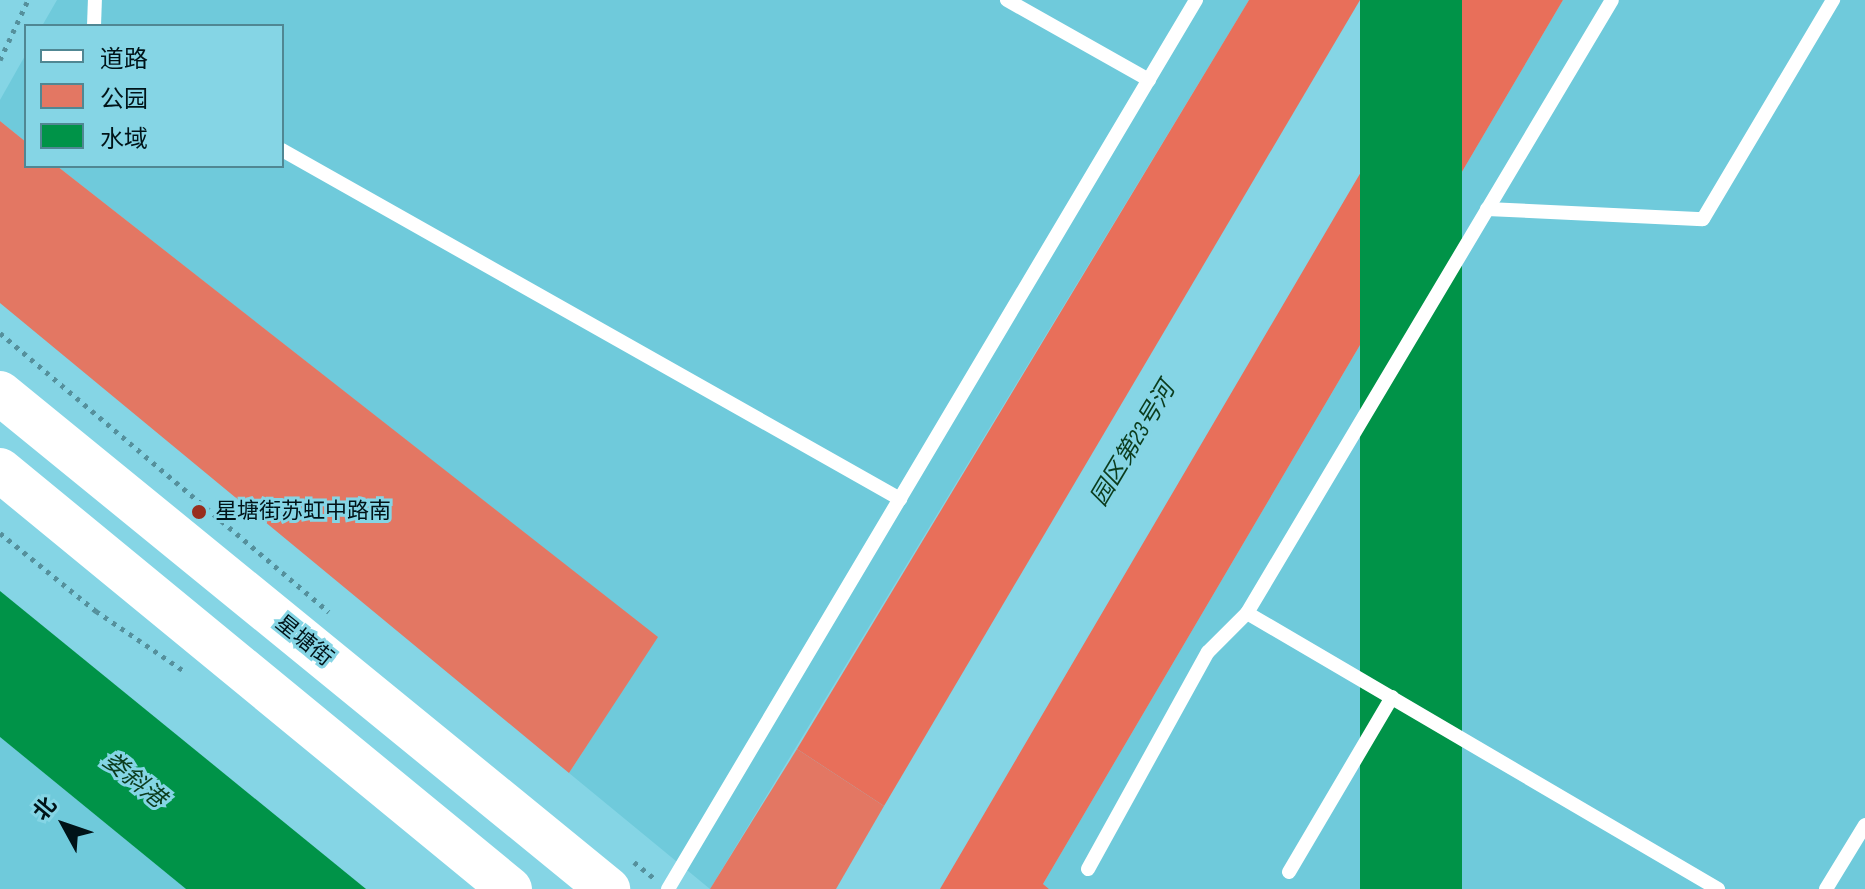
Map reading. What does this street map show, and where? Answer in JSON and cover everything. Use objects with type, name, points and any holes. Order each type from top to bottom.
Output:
[{"type":"main road","name":"星塘街","points":[[0,393],[619,874]]},
{"type":"main road","points":[[0,470],[510,889]]},
{"type":"lane","points":[[94,24],[95,0]]},
{"type":"lane","points":[[1007,0],[1149,80]]},
{"type":"lane","points":[[668,889],[1196,0]]},
{"type":"lane","points":[[1088,869],[1208,652],[1247,613],[1612,0]]},
{"type":"lane","points":[[1487,209],[1703,219],[1833,0]]},
{"type":"lane","points":[[284,151],[900,499]]},
{"type":"lane","points":[[1247,613],[1718,889]]},
{"type":"lane","points":[[1289,872],[1392,697]]},
{"type":"lane","points":[[1826,889],[1865,825]]},
{"type":"path","points":[[0,60],[28,0]]},
{"type":"path","points":[[0,333],[262,549],[343,625]]},
{"type":"path","points":[[0,533],[96,611],[189,674]]},
{"type":"path","points":[[619,874],[668,889]]},
{"type":"shaded area","points":[[57,0],[1249,0],[710,889],[569,773],[657,637],[60,168],[284,168],[284,24],[43,24]]},
{"type":"shaded area","points":[[1249,0],[1360,0],[884,806],[797,749]]},
{"type":"shaded area","points":[[1462,0],[1563,0],[1043,884],[1049,889],[940,889]]},
{"type":"shaded area","points":[[1563,0],[1865,0],[1865,889],[1049,889],[1043,884]]},
{"type":"shaded area","points":[[24,58],[24,140],[0,121],[0,100]]},
{"type":"shaded area","points":[[0,737],[186,889],[0,889]]},
{"type":"green space","points":[[0,121],[24,140],[24,168],[60,168],[658,637],[569,773],[0,303]]},
{"type":"green space","points":[[797,749],[884,806],[836,889],[710,889]]},
{"type":"water","points":[[1360,0],[1462,0],[1462,889],[1360,889]]},
{"type":"water","name":"娄斜港","points":[[0,591],[366,889],[186,889],[0,737]]},
{"type":"place","name":"星塘街苏虹中路南","points":[[199,512]]},
{"type":"water label","name":"园区第23号河","points":[[1133,444]]}]
